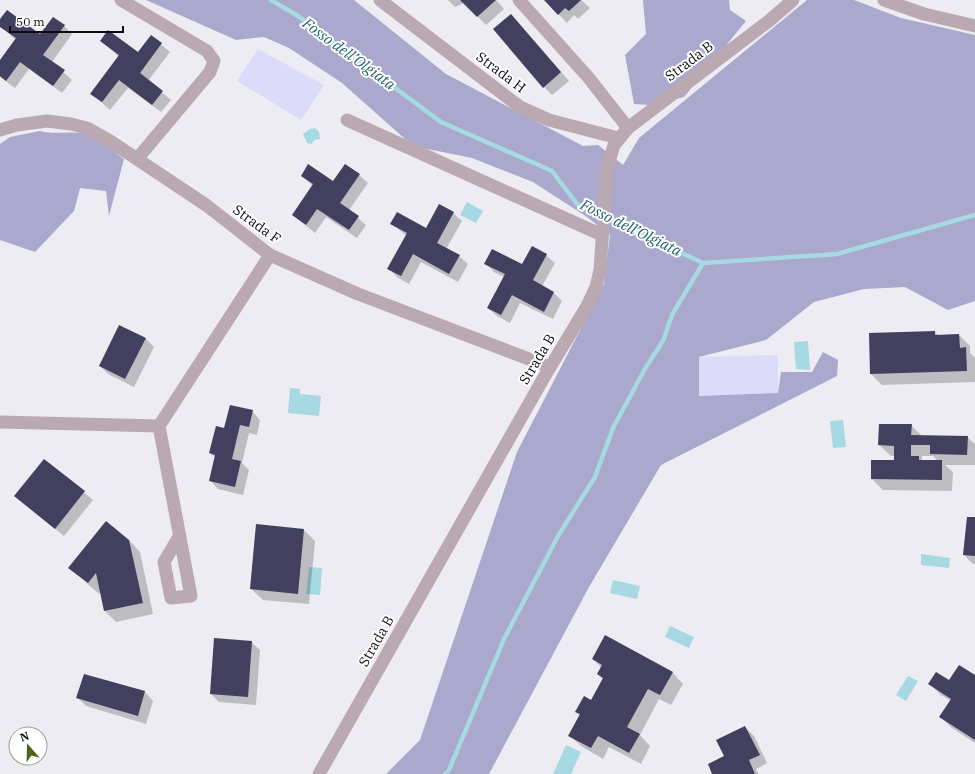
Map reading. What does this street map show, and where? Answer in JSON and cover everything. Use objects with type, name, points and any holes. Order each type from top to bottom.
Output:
[{"type":"street","points":[[121,0],[207,51],[214,61],[210,72],[137,159]]},
{"type":"street","name":"Strada H","points":[[380,0],[520,107],[543,118],[618,138]]},
{"type":"street","points":[[519,0],[588,77],[628,128]]},
{"type":"street","name":"Strada B","points":[[319,774],[550,367],[588,306],[596,287],[600,270],[609,161],[618,138],[628,128],[770,20],[793,0]]},
{"type":"street","points":[[884,0],[924,14],[975,26]]},
{"type":"street","points":[[347,120],[603,222]]},
{"type":"street","name":"Strada F","points":[[0,130],[17,125],[39,122],[71,124],[94,131],[206,205],[270,255],[358,294],[550,367]]},
{"type":"street","points":[[180,535],[159,426],[270,255]]},
{"type":"street","points":[[0,422],[159,426]]},
{"type":"shaded area","points":[[146,0],[354,0],[446,74],[583,146],[598,145],[623,165],[639,138],[807,0],[854,0],[901,18],[975,35],[975,301],[948,310],[905,287],[864,289],[814,302],[766,340],[699,357],[699,396],[778,393],[781,372],[812,372],[823,352],[838,360],[837,376],[661,465],[589,587],[489,774],[386,774],[420,740],[517,452],[604,284],[610,235],[587,217],[533,182],[472,158],[413,146],[342,83],[289,48],[264,37],[236,40]]},
{"type":"shaded area","points":[[643,0],[729,0],[730,10],[746,21],[684,97],[652,105],[634,104],[625,55],[646,34]]},
{"type":"shaded area","points":[[258,49],[324,85],[301,120],[237,81]]},
{"type":"shaded area","points":[[315,128],[319,132],[320,139],[314,140],[312,144],[307,143],[303,134],[310,129]]},
{"type":"shaded area","points":[[40,131],[51,133],[81,133],[92,136],[124,159],[109,216],[106,191],[80,188],[74,211],[35,252],[0,240],[0,144],[10,137]]},
{"type":"shaded area","points":[[467,202],[483,211],[476,223],[460,215]]},
{"type":"shaded area","points":[[808,341],[810,370],[796,369],[794,342]]},
{"type":"shaded area","points":[[778,355],[778,393],[699,396],[699,357]]},
{"type":"shaded area","points":[[290,388],[300,389],[300,394],[321,396],[319,416],[288,413]]},
{"type":"shaded area","points":[[843,420],[846,447],[833,448],[830,421]]},
{"type":"shaded area","points":[[921,554],[950,558],[949,568],[921,565]]},
{"type":"shaded area","points":[[309,567],[322,568],[320,595],[306,594]]},
{"type":"shaded area","points":[[613,580],[640,586],[637,599],[610,593]]},
{"type":"shaded area","points":[[670,626],[694,637],[689,648],[665,637]]},
{"type":"shaded area","points":[[908,676],[918,681],[906,701],[896,695]]},
{"type":"shaded area","points":[[566,745],[581,752],[571,774],[553,774]]},
{"type":"building","points":[[460,0],[496,0],[477,17]]},
{"type":"building","points":[[544,0],[581,0],[569,11],[565,8],[558,15]]},
{"type":"building","points":[[7,10],[40,34],[53,17],[65,25],[43,55],[65,70],[53,86],[20,62],[6,81],[0,76],[0,60],[16,38],[0,27],[0,19]]},
{"type":"building","points":[[511,14],[561,72],[543,88],[493,29]]},
{"type":"building","points":[[108,30],[138,52],[151,35],[162,43],[140,73],[163,91],[152,105],[119,80],[102,102],[90,94],[119,55],[100,41]]},
{"type":"building","points":[[308,164],[333,181],[345,164],[360,174],[340,203],[359,216],[349,230],[317,209],[306,225],[292,215],[313,184],[301,176]]},
{"type":"building","points":[[439,204],[454,212],[437,243],[460,255],[449,274],[413,254],[401,276],[387,269],[407,233],[390,224],[397,212],[426,228]]},
{"type":"building","points":[[532,246],[547,254],[533,280],[554,292],[544,312],[512,295],[501,315],[487,308],[505,274],[484,264],[492,249],[522,264]]},
{"type":"building","points":[[119,325],[146,338],[125,379],[99,366]]},
{"type":"building","points":[[935,331],[935,335],[959,334],[960,348],[966,347],[967,371],[870,374],[869,333]]},
{"type":"building","points":[[230,405],[253,410],[249,427],[240,425],[232,459],[241,461],[235,487],[209,481],[215,455],[209,453],[216,426],[224,428]]},
{"type":"building","points":[[879,424],[912,424],[911,435],[968,436],[967,455],[930,454],[930,445],[911,445],[911,456],[919,456],[919,460],[942,460],[942,480],[871,479],[871,460],[894,460],[894,446],[878,445]]},
{"type":"building","points":[[44,459],[85,491],[55,529],[14,496]]},
{"type":"building","points":[[967,517],[975,517],[975,556],[963,555]]},
{"type":"building","points":[[106,521],[129,540],[143,603],[104,611],[96,573],[88,583],[68,568]]},
{"type":"building","points":[[256,524],[304,529],[298,594],[250,589]]},
{"type":"building","points":[[605,635],[673,672],[660,695],[648,689],[627,727],[640,734],[629,753],[598,736],[591,748],[568,736],[580,714],[575,712],[584,696],[591,700],[603,678],[597,674],[602,665],[592,659]]},
{"type":"building","points":[[214,638],[252,641],[248,697],[210,694]]},
{"type":"building","points":[[959,665],[975,675],[975,740],[939,717],[951,699],[928,684],[936,672],[949,680]]},
{"type":"building","points":[[84,674],[145,691],[138,716],[76,698]]},
{"type":"building","points":[[745,726],[760,755],[749,760],[755,774],[712,774],[708,764],[724,756],[716,740]]},
{"type":"waterway","name":"Fosso dell’Olgiata","points":[[271,0],[298,16],[441,122],[552,171],[577,204],[703,263],[837,254],[975,215]]},
{"type":"waterway","points":[[445,774],[449,770],[504,639],[558,536],[595,477],[613,428],[646,367],[663,341],[672,315],[703,263]]}]
